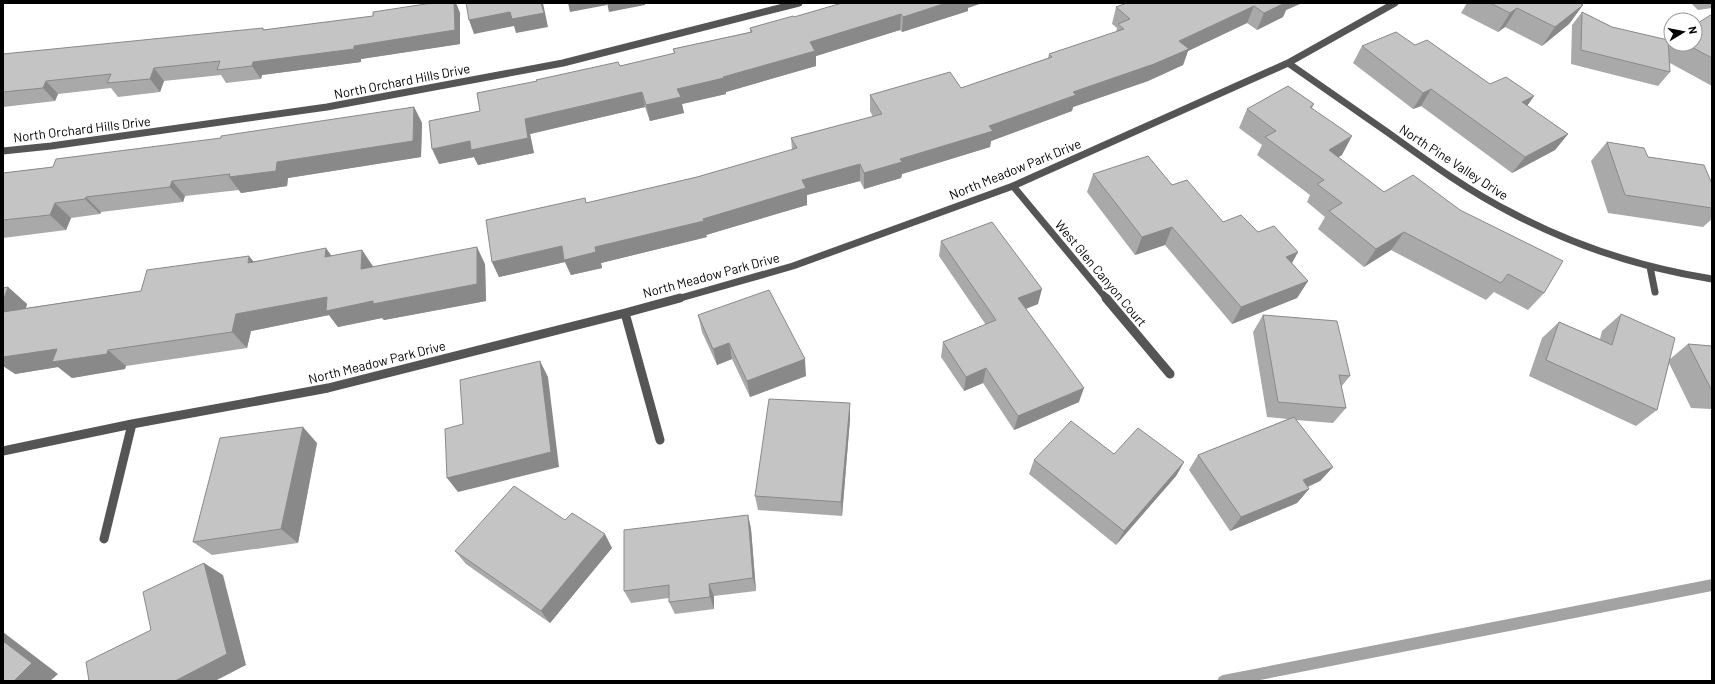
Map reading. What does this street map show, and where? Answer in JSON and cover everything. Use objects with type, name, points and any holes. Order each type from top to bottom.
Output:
[{"type":"street","name":"North Orchard Hills Drive","points":[[3,151],[51,146],[327,107],[563,63],[799,3]]},
{"type":"street","name":"North Meadow Park Drive","points":[[3,451],[132,424],[328,388],[625,313],[793,266],[1013,186],[1288,63],[1395,3]]},
{"type":"street","name":"North Pine Valley Drive","points":[[1288,63],[1453,179],[1526,221],[1609,254],[1650,267],[1712,278]]},
{"type":"street","name":"West Glen Canyon Court","points":[[1013,186],[1170,374]]},
{"type":"street","points":[[1650,267],[1655,292]]},
{"type":"street","points":[[625,313],[660,440]]},
{"type":"street","points":[[104,539],[132,424]]},
{"type":"building","points":[[432,3],[454,3],[455,30],[354,46],[354,49],[253,62],[252,66],[217,70],[220,61],[154,68],[150,79],[107,83],[111,74],[46,81],[43,88],[3,92],[3,54],[263,28],[263,30],[373,16],[373,12]]},
{"type":"building","points":[[466,3],[541,3],[544,13],[512,19],[510,12],[469,20]]},
{"type":"building","points":[[842,3],[946,3],[903,17],[901,14],[810,42],[815,51],[723,77],[724,78],[677,89],[681,97],[646,105],[642,92],[525,119],[528,138],[471,150],[470,141],[432,149],[429,121],[480,111],[477,93],[618,62],[620,66],[675,53],[673,49],[752,32],[750,28]]},
{"type":"building","points":[[1127,3],[1285,3],[1264,13],[1254,6],[1179,41],[1189,49],[1154,64],[1073,92],[1076,95],[989,126],[993,131],[900,159],[902,162],[864,173],[860,164],[802,180],[806,188],[703,219],[704,221],[595,247],[596,252],[564,260],[562,246],[492,262],[486,220],[585,198],[586,203],[697,177],[797,148],[791,138],[882,114],[870,95],[950,72],[961,88],[1052,57],[1049,54],[1124,29],[1118,24],[1130,19],[1116,7]]},
{"type":"building","points":[[1490,3],[1579,3],[1583,5],[1555,27],[1517,8],[1510,13]]},
{"type":"building","points":[[1582,12],[1612,27],[1663,39],[1663,52],[1669,52],[1670,72],[1581,50]]},
{"type":"building","points":[[1712,14],[1712,58],[1701,52],[1703,52],[1703,20]]},
{"type":"building","points":[[1396,32],[1415,45],[1427,40],[1490,84],[1506,77],[1534,96],[1522,102],[1568,134],[1525,157],[1431,89],[1423,93],[1362,46]]},
{"type":"building","points":[[1288,86],[1314,104],[1310,107],[1352,136],[1329,150],[1384,192],[1413,175],[1460,210],[1563,261],[1544,293],[1508,274],[1501,283],[1404,232],[1376,249],[1329,211],[1342,203],[1317,184],[1324,180],[1265,137],[1276,131],[1247,109]]},
{"type":"building","points":[[414,107],[413,141],[277,162],[276,171],[229,177],[230,174],[172,181],[170,187],[86,197],[85,199],[55,203],[50,215],[3,220],[3,173],[53,167],[56,159],[221,138],[221,136]]},
{"type":"building","points":[[1607,142],[1644,148],[1648,157],[1704,165],[1712,184],[1712,208],[1625,195]]},
{"type":"building","points":[[1148,156],[1172,185],[1187,180],[1223,222],[1241,215],[1258,232],[1274,226],[1298,252],[1286,257],[1308,281],[1241,307],[1172,227],[1142,237],[1093,174]]},
{"type":"building","points":[[992,222],[1042,289],[1018,298],[1084,388],[1018,416],[986,368],[966,377],[943,342],[996,320],[941,241]]},
{"type":"building","points":[[477,247],[477,284],[373,304],[373,301],[326,311],[327,297],[236,314],[232,332],[108,350],[107,354],[52,362],[57,349],[3,357],[3,312],[141,291],[147,270],[249,256],[248,263],[326,248],[325,257],[362,250],[361,269]]},
{"type":"building","points":[[8,287],[3,301],[3,288]]},
{"type":"building","points":[[769,290],[805,359],[747,381],[729,343],[713,349],[698,315]]},
{"type":"building","points":[[1621,314],[1675,338],[1657,410],[1546,360],[1559,322],[1612,345]]},
{"type":"building","points":[[1263,315],[1337,321],[1350,376],[1339,375],[1346,408],[1278,402]]},
{"type":"building","points":[[1688,344],[1712,346],[1712,391]]},
{"type":"building","points":[[540,361],[551,452],[447,478],[445,429],[463,424],[460,380]]},
{"type":"building","points":[[769,399],[850,403],[841,502],[755,496]]},
{"type":"building","points":[[1294,417],[1333,467],[1303,480],[1309,489],[1241,517],[1198,455]]},
{"type":"building","points":[[1071,421],[1114,454],[1138,428],[1184,462],[1124,531],[1034,460]]},
{"type":"building","points":[[303,427],[281,529],[193,542],[220,438]]},
{"type":"building","points":[[514,486],[565,520],[572,513],[605,534],[541,611],[455,551]]},
{"type":"building","points":[[748,515],[753,578],[709,584],[710,597],[669,602],[669,585],[624,591],[624,530]]},
{"type":"building","points":[[204,563],[227,654],[175,681],[89,681],[86,662],[151,630],[143,592]]},
{"type":"building","points":[[3,641],[32,663],[14,681],[3,681]]},
{"type":"waterway","points":[[1223,681],[1712,585]]}]
